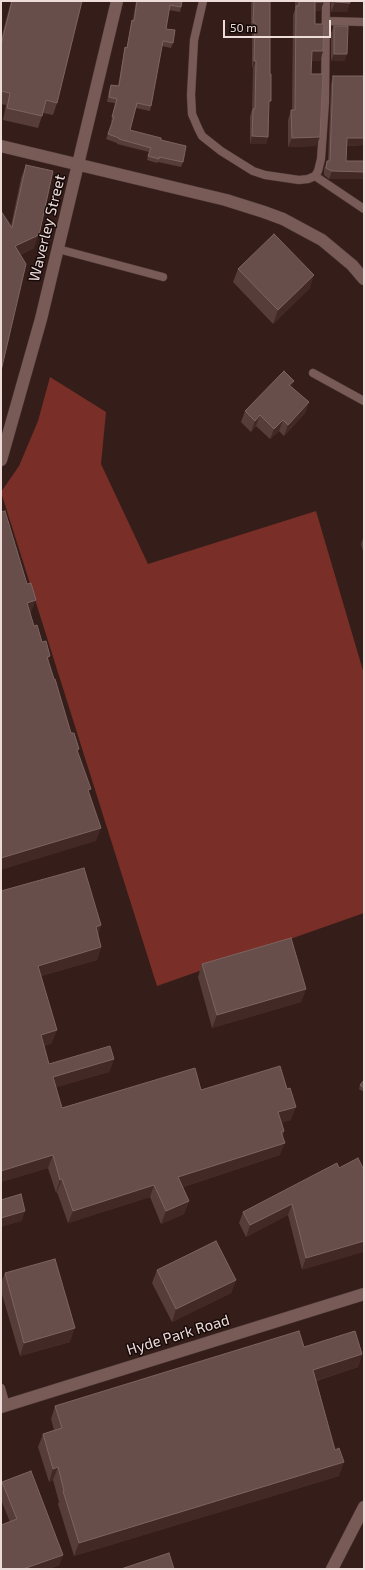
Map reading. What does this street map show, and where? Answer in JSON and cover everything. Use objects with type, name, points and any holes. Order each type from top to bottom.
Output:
[{"type":"street","name":"Waverley Street","points":[[1,460],[41,319],[117,1]]},
{"type":"street","points":[[1,146],[226,200],[283,219],[322,240],[352,265],[364,279]]},
{"type":"street","name":"Hyde Park Road","points":[[4,1406],[364,1294]]},
{"type":"street","points":[[332,1569],[364,1507]]},
{"type":"lane","points":[[203,1],[194,40],[191,95],[192,114],[202,136],[221,152],[253,171],[265,175],[295,179],[308,179],[314,176],[318,171],[321,159],[326,1]]},
{"type":"lane","points":[[326,21],[364,22]]},
{"type":"lane","points":[[314,176],[364,210]]},
{"type":"lane","points":[[58,249],[163,277]]},
{"type":"lane","points":[[313,373],[364,401]]},
{"type":"lane","points":[[1,1388],[4,1406]]},
{"type":"shaded area","points":[[50,377],[106,412],[101,464],[148,564],[316,511],[364,674],[364,913],[157,986],[1,492],[19,466],[38,421]]},
{"type":"building","points":[[12,1],[82,1],[57,103],[46,100],[42,116],[7,108],[10,93],[1,91],[1,45]]},
{"type":"building","points":[[137,1],[182,1],[181,7],[170,5],[166,29],[175,30],[173,43],[163,41],[151,106],[137,103],[130,130],[186,146],[183,162],[148,156],[151,148],[119,139],[108,134],[114,117],[112,117],[117,99],[109,97],[111,85],[119,86],[125,47],[127,48],[132,20],[134,21]]},
{"type":"building","points":[[254,1],[270,1],[271,101],[269,101],[268,137],[252,136],[253,109],[255,109],[256,61],[254,61]]},
{"type":"building","points":[[299,1],[324,1],[315,2],[315,24],[324,24],[323,51],[312,51],[311,74],[323,74],[320,137],[292,138],[291,110],[295,110],[296,6],[299,6]]},
{"type":"building","points":[[350,1],[350,3],[335,2]]},
{"type":"building","points":[[334,26],[348,26],[347,54],[334,54]]},
{"type":"building","points":[[333,76],[364,76],[364,138],[347,138],[346,161],[364,161],[364,172],[332,171],[326,168],[327,161],[330,161]]},
{"type":"building","points":[[26,165],[53,171],[39,235],[15,246],[26,264],[1,371],[1,211],[12,228]]},
{"type":"building","points":[[274,234],[314,275],[278,310],[238,269]]},
{"type":"building","points":[[284,371],[294,381],[289,385],[309,402],[288,425],[283,420],[274,429],[260,415],[255,421],[245,411]]},
{"type":"building","points":[[5,511],[27,584],[31,583],[36,600],[27,603],[34,626],[37,625],[42,642],[46,641],[50,656],[47,657],[71,733],[74,733],[79,749],[77,750],[91,789],[88,790],[101,828],[1,858],[1,512]]},
{"type":"building","points":[[84,868],[101,925],[96,927],[101,947],[38,966],[57,1030],[41,1035],[49,1064],[110,1046],[114,1059],[53,1077],[62,1108],[195,1068],[201,1090],[280,1066],[287,1089],[290,1088],[296,1107],[278,1112],[284,1131],[281,1132],[285,1143],[178,1177],[189,1201],[166,1211],[154,1185],[73,1211],[62,1179],[60,1180],[53,1155],[1,1171],[1,891]]},
{"type":"building","points":[[291,938],[306,989],[217,1015],[202,964]]},
{"type":"building","points":[[364,1080],[364,1088],[360,1085]]},
{"type":"building","points":[[358,1158],[364,1170],[364,1241],[306,1258],[292,1204],[250,1225],[243,1212],[337,1163],[339,1168]]},
{"type":"building","points":[[21,1194],[25,1211],[1,1218],[1,1200]]},
{"type":"building","points":[[216,1241],[236,1280],[176,1309],[157,1270]]},
{"type":"building","points":[[55,1259],[75,1328],[24,1343],[5,1273]]},
{"type":"building","points":[[299,1331],[304,1347],[355,1331],[362,1354],[313,1370],[335,1450],[339,1448],[344,1462],[79,1543],[63,1491],[58,1467],[53,1469],[43,1434],[62,1428],[55,1406]]},
{"type":"building","points":[[31,1471],[63,1555],[23,1569],[1,1569],[1,1525],[17,1519],[2,1482]]},
{"type":"building","points":[[169,1553],[174,1569],[121,1569]]}]
